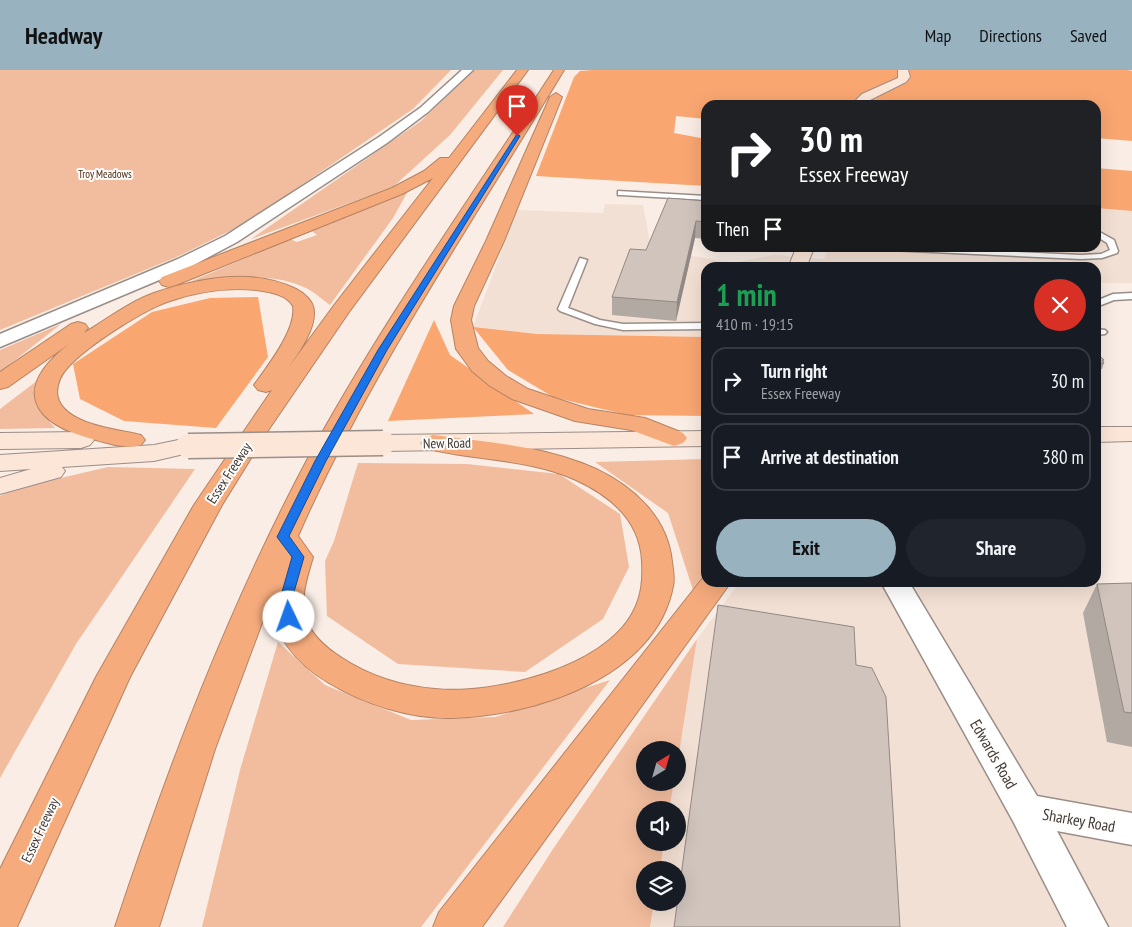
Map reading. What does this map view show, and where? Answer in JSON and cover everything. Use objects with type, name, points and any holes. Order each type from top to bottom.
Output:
[{"type":"highway","name":"Essex Freeway","points":[[0,915],[113,677],[208,505],[257,429],[336,316],[523,70]]},
{"type":"highway","points":[[136,927],[152,877],[220,689],[283,537],[320,461],[383,350],[558,71],[565,74],[556,99],[495,241],[464,306],[461,320],[467,349],[480,366],[498,381],[520,394],[584,416],[636,423],[674,438]]},
{"type":"highway","points":[[0,382],[89,320],[122,300],[397,191],[429,174],[468,144]]},
{"type":"highway","points":[[0,399],[147,303],[193,288],[217,284],[252,284],[281,289],[299,300],[304,314],[296,335],[282,360],[199,491],[208,505]]},
{"type":"highway","points":[[80,345],[54,369],[47,382],[46,395],[51,408],[64,420],[127,448]]},
{"type":"highway","points":[[283,537],[298,557],[288,592],[289,617],[296,637],[316,658],[343,676],[369,688],[406,699],[450,704],[487,702],[521,696],[552,687],[582,674],[614,654],[638,630],[651,609],[660,583],[659,558],[654,538],[645,521],[627,501],[610,488],[584,474],[561,465],[527,456],[433,443]]},
{"type":"highway","points":[[456,927],[712,587]]},
{"type":"main road","points":[[862,100],[902,80],[904,77],[903,70]]},
{"type":"main road","points":[[1101,435],[1132,434]]},
{"type":"main road","name":"New Road","points":[[0,441],[127,448],[154,453],[188,446],[701,438]]},
{"type":"main road","points":[[0,486],[127,448]]},
{"type":"main road","name":"New Road","points":[[0,463],[127,448]]},
{"type":"street","points":[[0,341],[184,263],[231,239],[383,140],[424,110],[468,70]]},
{"type":"street","name":"Edwards Road","points":[[899,587],[1026,810],[1088,927]]},
{"type":"street","name":"Sharkey Road","points":[[1026,810],[1132,829]]},
{"type":"lane","points":[[621,193],[701,198]]},
{"type":"lane","points":[[975,252],[1081,257],[1102,256],[1114,250],[1111,242],[1101,235]]},
{"type":"lane","points":[[583,260],[562,309],[598,322],[623,327],[701,326]]},
{"type":"lane","points":[[1101,302],[1113,297],[1132,296]]},
{"type":"shaded area","points":[[1128,70],[1132,71],[1132,141],[1101,138],[1101,100],[701,100],[701,118],[676,116],[674,133],[701,138],[701,186],[536,176],[574,77],[580,71]]},
{"type":"shaded area","points":[[1101,168],[1132,171],[1132,211],[1101,208]]},
{"type":"shaded area","points":[[605,204],[643,205],[651,248],[726,262],[701,262],[701,337],[537,334],[473,327],[517,210],[603,213]]},
{"type":"shaded area","points":[[1101,208],[1132,211],[1132,283],[1101,283],[1101,262],[736,262],[774,255],[824,259],[827,252],[1101,252]]},
{"type":"shaded area","points":[[258,297],[268,357],[216,428],[124,421],[80,399],[73,364],[152,312],[210,298]]},
{"type":"shaded area","points":[[434,320],[450,355],[534,414],[388,421]]},
{"type":"shaded area","points":[[473,327],[537,334],[701,337],[701,416],[627,415],[553,397],[508,370]]},
{"type":"shaded area","points":[[736,587],[1132,587],[1132,927],[650,927],[653,911],[686,911],[686,861],[661,861],[663,851],[686,851],[686,801],[671,801],[673,791],[686,791],[686,741],[681,741],[697,639]]},
{"type":"green space","name":"Troy Meadows","points":[[0,70],[451,70],[413,109],[246,223],[179,256],[0,330]]},
{"type":"green space","points":[[474,70],[503,70],[450,135],[393,187],[251,239],[421,121]]},
{"type":"green space","points":[[408,191],[393,218],[330,305],[308,289],[295,283],[281,280],[236,277],[192,281],[290,239],[297,242],[317,235],[312,231]]},
{"type":"green space","points":[[61,324],[0,372],[0,350]]},
{"type":"green space","points":[[38,380],[36,405],[55,428],[0,429],[0,409]]},
{"type":"green space","points":[[701,459],[701,583],[694,593],[668,513],[595,462]]},
{"type":"green space","points":[[358,463],[467,464],[559,474],[620,514],[629,567],[603,619],[525,672],[398,664],[327,616],[325,561],[334,541]]},
{"type":"green space","points":[[108,467],[195,469],[76,644],[0,778],[0,496],[18,488]]},
{"type":"green space","points":[[697,639],[681,741],[636,741],[636,791],[673,791],[671,801],[636,801],[636,851],[663,851],[661,861],[636,861],[636,911],[653,911],[650,927],[503,927],[553,849]]},
{"type":"green space","points":[[278,642],[325,685],[411,720],[495,717],[610,680],[421,927],[202,927],[240,770]]},
{"type":"building","points":[[668,198],[701,201],[701,222],[696,221],[677,302],[612,297],[630,249],[646,250]]},
{"type":"building","points":[[1132,583],[1132,713],[1124,712],[1098,587],[1101,587],[1101,584]]},
{"type":"building","points":[[718,605],[854,627],[856,665],[872,668],[886,697],[900,927],[674,927],[676,911],[686,911],[686,861],[683,861],[684,851],[686,851],[686,839]]},
{"type":"route","points":[[289,617],[288,592],[298,557],[283,537],[320,461],[383,350],[517,136]]}]
